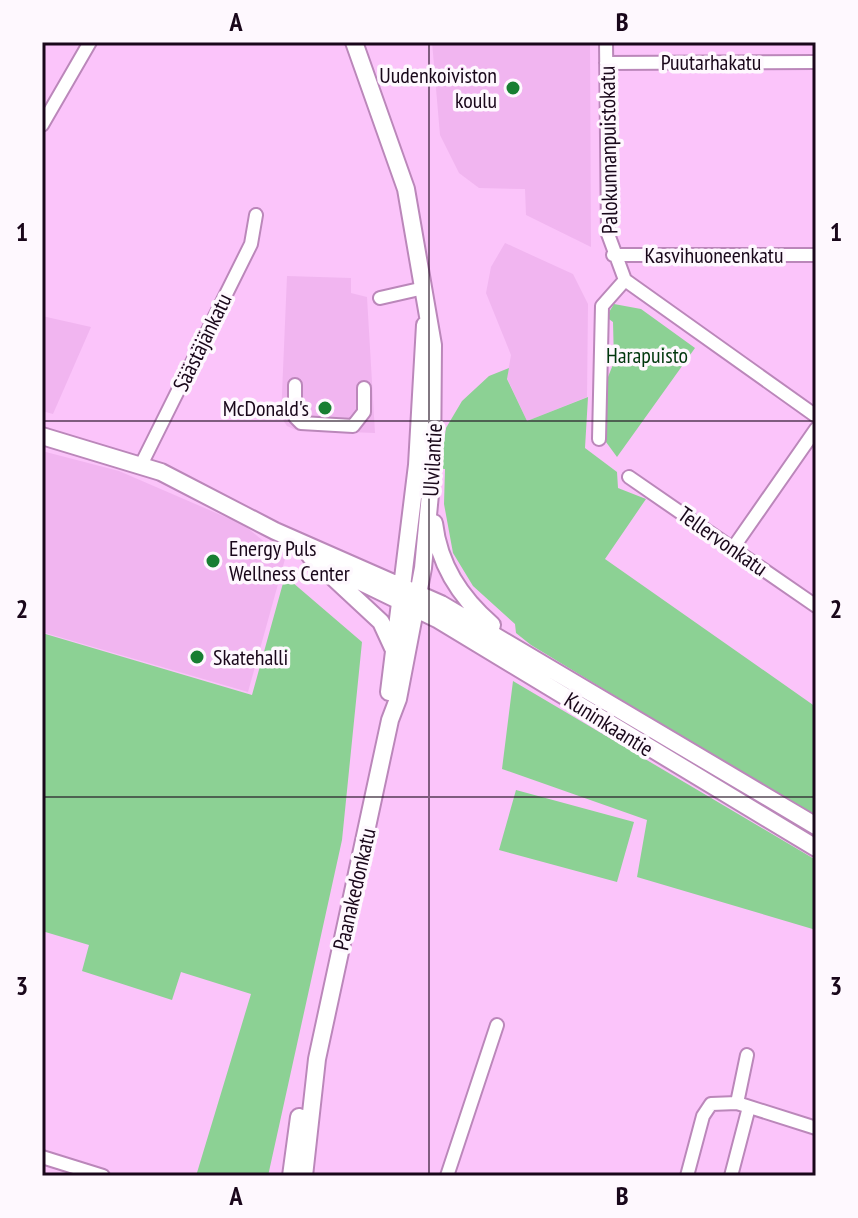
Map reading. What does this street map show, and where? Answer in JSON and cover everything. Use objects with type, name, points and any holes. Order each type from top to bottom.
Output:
[{"type":"main road","name":"Ulvilantie","points":[[342,42],[393,153]]},
{"type":"main road","name":"Ulvilantie","points":[[354,42],[415,225],[433,345],[432,473],[410,597]]},
{"type":"main road","name":"Ulvilantie","points":[[410,597],[426,311]]},
{"type":"main road","points":[[42,436],[141,465],[204,492],[275,531],[410,597]]},
{"type":"main road","points":[[432,473],[436,542],[442,561],[461,594],[494,626],[568,677]]},
{"type":"main road","points":[[275,531],[310,556],[381,622],[394,652]]},
{"type":"main road","points":[[310,556],[410,597]]},
{"type":"main road","name":"Paanakedonkatu","points":[[390,720],[388,696],[394,652],[410,597]]},
{"type":"main road","name":"Paanakedonkatu","points":[[301,1174],[317,1059],[390,720],[398,699],[410,597]]},
{"type":"main road","name":"Kuninkaantie","points":[[410,597],[568,677],[816,826]]},
{"type":"main road","name":"Kuninkaantie","points":[[410,597],[816,848]]},
{"type":"street","points":[[42,125],[90,42]]},
{"type":"street","name":"Palokunnanpuistokatu","points":[[606,42],[607,217],[613,255],[625,280]]},
{"type":"street","name":"Puutarhakatu","points":[[606,63],[816,62]]},
{"type":"street","name":"Säästäjänkatu","points":[[141,465],[251,244],[256,215]]},
{"type":"street","name":"Kasvihuoneenkatu","points":[[613,255],[816,255]]},
{"type":"street","points":[[599,439],[602,306],[625,280],[816,416]]},
{"type":"street","points":[[380,298],[424,288]]},
{"type":"street","points":[[295,391],[295,417],[301,423],[353,426],[364,412],[364,388]]},
{"type":"street","points":[[733,548],[816,429]]},
{"type":"street","name":"Tellervonkatu","points":[[629,477],[816,606]]},
{"type":"street","points":[[447,1176],[497,1025]]},
{"type":"street","points":[[731,1176],[738,1104],[747,1055]]},
{"type":"street","points":[[687,1176],[703,1116],[711,1104],[738,1104],[816,1128]]},
{"type":"street","points":[[42,1157],[103,1176]]},
{"type":"shaded area","name":"Uudenkoiviston koulu","points":[[432,42],[590,42],[591,247],[526,215],[525,189],[479,188],[459,173],[440,135]]},
{"type":"shaded area","points":[[505,243],[573,274],[588,304],[587,397],[527,421],[507,378],[511,355],[486,293],[491,267]]},
{"type":"shaded area","points":[[287,276],[351,278],[351,293],[367,297],[375,433],[296,430],[287,426],[281,417]]},
{"type":"shaded area","points":[[42,316],[91,327],[53,414],[42,411]]},
{"type":"shaded area","points":[[42,451],[119,471],[244,525],[285,559],[248,692],[42,632]]},
{"type":"green space","name":"Harapuisto","points":[[614,304],[641,309],[695,348],[617,457],[606,442],[606,382],[614,362],[613,322],[606,317]]},
{"type":"green space","points":[[509,368],[507,379],[527,421],[588,397],[585,448],[617,472],[618,488],[646,499],[605,559],[816,707],[816,818],[531,645],[516,633],[515,624],[473,586],[453,553],[444,504],[445,469],[440,469],[446,428],[462,401],[489,376]]},
{"type":"green space","points":[[285,576],[362,642],[342,840],[268,1176],[196,1176],[251,994],[181,972],[172,1000],[82,971],[89,945],[42,931],[42,633],[252,695]]},
{"type":"green space","points":[[513,681],[816,860],[816,930],[637,877],[647,820],[502,769]]},
{"type":"green space","points":[[516,790],[634,822],[617,882],[499,850]]},
{"type":"place","name":"Uudenkoiviston koulu","points":[[513,88]]},
{"type":"place","name":"McDonald's","points":[[325,408]]},
{"type":"place","name":"Energy Puls Wellness Center","points":[[213,561]]},
{"type":"place","name":"Skatehalli","points":[[197,657]]}]
